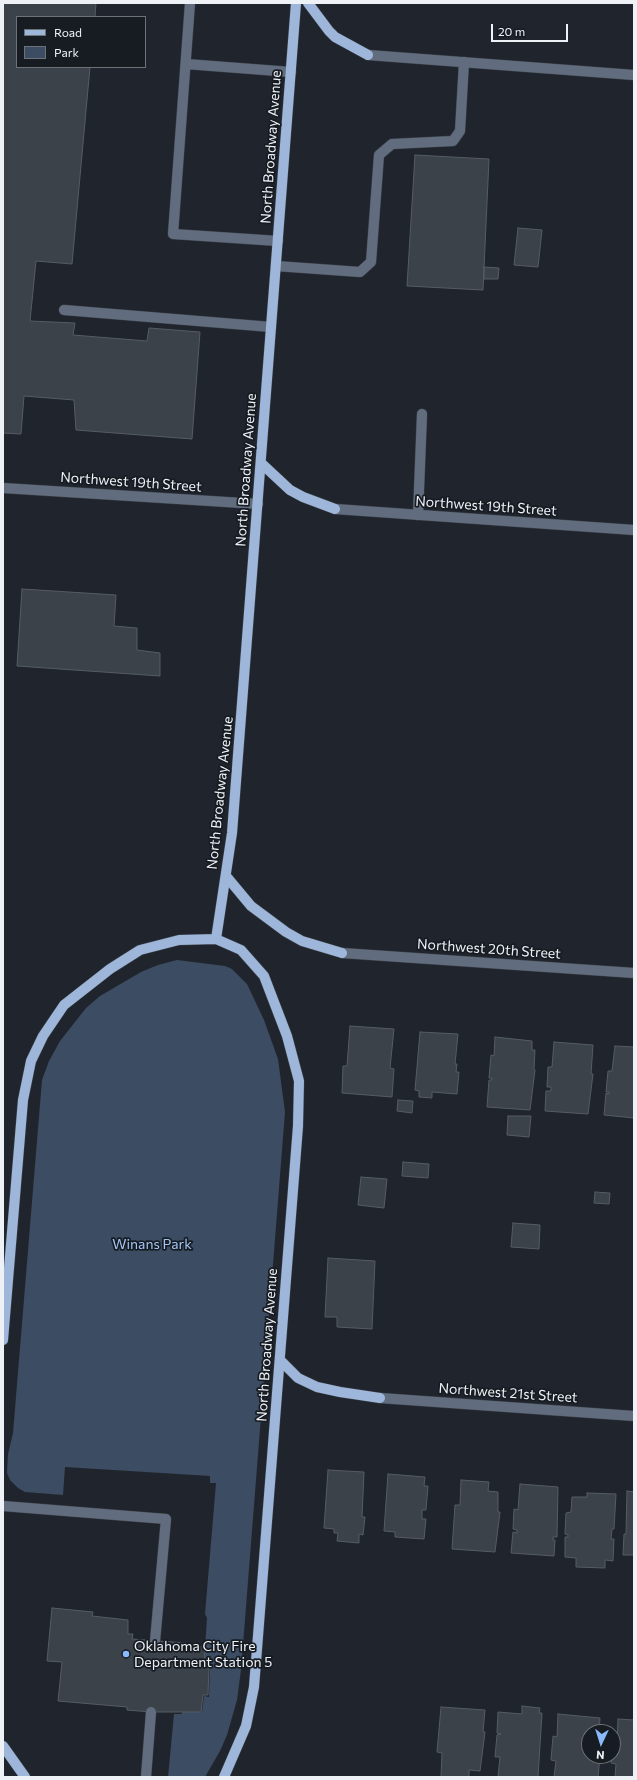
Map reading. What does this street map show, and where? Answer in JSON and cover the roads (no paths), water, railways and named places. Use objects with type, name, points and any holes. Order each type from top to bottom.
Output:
[{"type":"main road","name":"North Broadway Avenue","points":[[216,939],[232,833],[296,3]]},
{"type":"main road","points":[[308,3],[328,31],[335,37],[368,55]]},
{"type":"main road","points":[[261,463],[290,490],[336,509]]},
{"type":"main road","points":[[226,876],[251,906],[286,932],[302,941],[342,953]]},
{"type":"main road","name":"North Broadway Avenue","points":[[3,1340],[22,1100],[31,1061],[44,1036],[64,1005],[110,969],[140,950],[179,940],[216,939],[241,950],[264,976],[287,1036],[299,1080],[298,1126],[254,1687],[246,1726],[230,1772],[224,1777]]},
{"type":"main road","points":[[280,1360],[298,1378],[317,1387],[380,1398]]},
{"type":"main road","points":[[3,1746],[24,1777]]},
{"type":"street","points":[[190,3],[173,234],[278,241]]},
{"type":"street","points":[[368,55],[634,75]]},
{"type":"street","points":[[276,266],[360,272],[371,262],[379,155],[392,144],[453,141],[460,132],[464,62]]},
{"type":"street","points":[[186,64],[291,72]]},
{"type":"street","points":[[64,310],[271,327]]},
{"type":"street","points":[[418,515],[422,414]]},
{"type":"street","name":"Northwest 19th Street","points":[[3,488],[258,504]]},
{"type":"street","name":"Northwest 19th Street","points":[[336,509],[634,530]]},
{"type":"street","name":"Northwest 20th Street","points":[[342,953],[634,973]]},
{"type":"street","name":"Northwest 21st Street","points":[[380,1398],[634,1416]]},
{"type":"street","points":[[3,1506],[166,1519],[155,1641]]},
{"type":"street","points":[[146,1777],[151,1712]]},
{"type":"place","name":"Oklahoma City Fire Department Station 5","points":[[126,1654]]},
{"type":"park label","name":"Winans Park","points":[[152,1244]]}]
